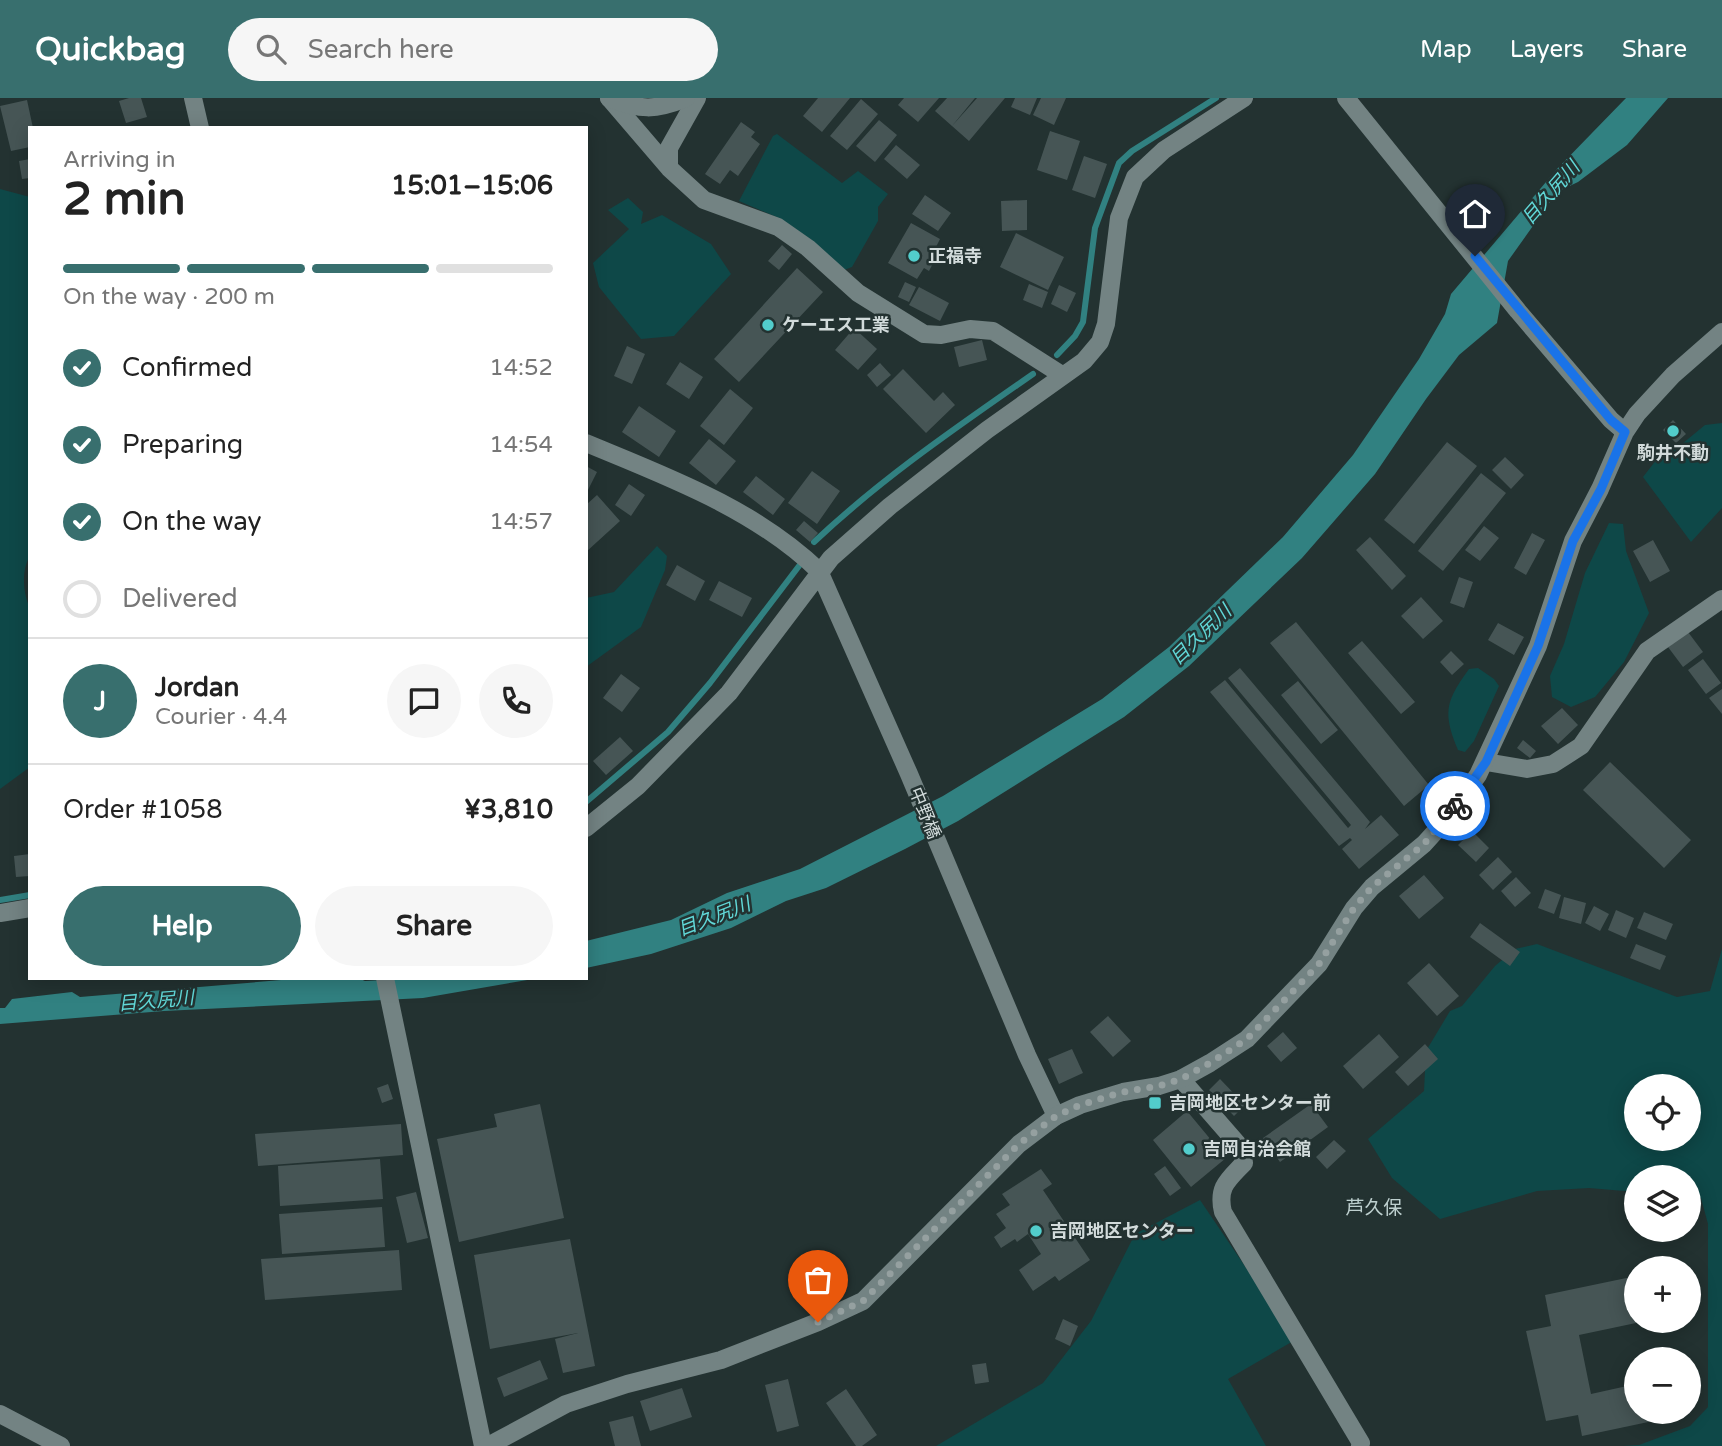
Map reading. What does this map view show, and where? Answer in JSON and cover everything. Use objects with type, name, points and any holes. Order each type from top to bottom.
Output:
[{"type":"street","points":[[193,98],[200,126]]},
{"type":"street","points":[[609,98],[633,107],[653,108],[686,98]]},
{"type":"street","points":[[609,98],[669,168],[704,200],[778,227],[808,248],[858,293],[924,334],[941,335],[970,329],[993,331],[1062,375]]},
{"type":"street","points":[[669,168],[669,148],[697,98]]},
{"type":"street","points":[[588,826],[638,786],[729,693],[819,571],[890,506],[1084,360],[1100,342],[1106,324],[1119,218],[1135,177],[1164,150],[1244,98]]},
{"type":"street","points":[[1346,98],[1518,311],[1611,420],[1625,432]]},
{"type":"street","points":[[386,980],[485,1446],[566,1404],[626,1384],[721,1360],[818,1322],[863,1301],[1019,1144],[1056,1116],[1080,1105],[1123,1092],[1181,1079],[1210,1063],[1247,1039],[1319,964],[1354,908],[1372,887],[1424,844],[1444,822],[1486,762],[1538,646],[1573,541],[1601,489],[1625,432],[1637,414],[1673,375],[1722,332]]},
{"type":"street","points":[[588,444],[692,487],[796,548],[819,571]]},
{"type":"street","name":"中野橋","points":[[819,571],[1056,1116]]},
{"type":"street","points":[[1486,762],[1527,769],[1553,764],[1581,746],[1597,727],[1647,651],[1722,598]]},
{"type":"street","points":[[0,912],[28,908]]},
{"type":"street","points":[[1181,1079],[1242,1149],[1244,1163],[1224,1185],[1219,1198],[1223,1212],[1360,1446]]},
{"type":"street","points":[[0,1414],[61,1446]]},
{"type":"shaded area","points":[[777,134],[842,183],[858,171],[888,194],[878,207],[878,221],[852,267],[844,270],[810,239],[781,219],[739,201],[773,136]]},
{"type":"shaded area","points":[[0,189],[28,196],[28,560],[24,582],[28,602],[28,768],[0,789]]},
{"type":"shaded area","points":[[628,198],[643,212],[641,224],[662,215],[711,244],[731,274],[674,336],[641,339],[599,287],[593,263],[629,229],[608,210]]},
{"type":"shaded area","points":[[1722,423],[1722,508],[1691,542],[1643,477],[1657,459],[1671,453],[1705,425]]},
{"type":"shaded area","points":[[1609,523],[1623,524],[1626,551],[1649,613],[1624,662],[1595,697],[1571,707],[1552,697],[1550,676],[1564,644],[1585,573]]},
{"type":"shaded area","points":[[657,546],[667,556],[665,570],[641,627],[588,666],[588,598],[614,592]]},
{"type":"shaded area","points":[[1478,668],[1499,686],[1474,741],[1465,752],[1458,750],[1453,737],[1448,716],[1449,707],[1455,690],[1469,669]]},
{"type":"shaded area","points":[[1537,944],[1677,997],[1710,991],[1722,949],[1722,1446],[1623,1446],[1639,1445],[1692,1424],[1701,1424],[1701,1414],[1708,1407],[1708,1224],[1701,1198],[1701,1165],[1624,1165],[1624,1191],[1589,1188],[1537,1191],[1440,1219],[1392,1178],[1368,1139],[1424,1091],[1426,1051],[1450,1011],[1462,1006],[1495,966],[1515,949]]},
{"type":"shaded area","points":[[1200,1200],[1295,1340],[1228,1379],[1266,1446],[936,1446],[1043,1383],[1091,1321],[1135,1234]]},
{"type":"water","name":"目久尻川","points":[[1626,98],[1668,98],[1627,145],[1578,182],[1557,192],[1508,261],[1497,323],[1459,355],[1375,474],[1302,558],[1189,666],[1124,717],[958,821],[905,849],[826,888],[786,901],[731,928],[651,954],[588,968],[588,941],[671,920],[727,893],[800,869],[943,796],[1102,699],[1169,647],[1283,537],[1353,455],[1419,359],[1445,314],[1451,294],[1557,169]]},
{"type":"water","name":"目久尻川","points":[[281,980],[527,980],[423,998],[164,1011],[0,1024],[0,1008],[5,1008],[12,999],[72,992],[80,997]]},
{"type":"building","points":[[141,98],[147,117],[126,123],[119,101]]},
{"type":"building","points":[[818,98],[850,98],[822,132],[803,116]]},
{"type":"building","points":[[904,98],[939,98],[918,122],[898,105]]},
{"type":"building","points":[[947,98],[975,98],[952,126],[935,111]]},
{"type":"building","points":[[977,98],[1005,98],[969,141],[952,126]]},
{"type":"building","points":[[1015,98],[1037,98],[1030,115],[1011,107]]},
{"type":"building","points":[[1041,98],[1066,98],[1054,125],[1033,115]]},
{"type":"building","points":[[861,99],[878,114],[847,150],[830,136]]},
{"type":"building","points":[[27,100],[33,126],[28,126],[28,147],[11,151],[0,106]]},
{"type":"building","points":[[879,120],[897,135],[875,162],[856,146]]},
{"type":"building","points":[[741,122],[755,132],[751,137],[760,144],[738,176],[730,170],[720,184],[705,174]]},
{"type":"building","points":[[1050,131],[1080,141],[1067,180],[1037,170]]},
{"type":"building","points":[[896,145],[920,165],[907,179],[884,159]]},
{"type":"building","points":[[1084,156],[1107,164],[1095,198],[1072,190]]},
{"type":"building","points":[[28,159],[28,178],[22,179],[19,161]]},
{"type":"building","points":[[925,195],[951,213],[938,231],[912,214]]},
{"type":"building","points":[[1027,200],[1027,230],[1002,231],[1001,201]]},
{"type":"building","name":"正福寺","points":[[911,223],[940,239],[936,247],[940,250],[929,271],[924,268],[917,279],[888,263]]},
{"type":"building","points":[[1016,233],[1064,257],[1048,290],[1000,267]]},
{"type":"building","points":[[782,245],[792,254],[779,270],[768,261]]},
{"type":"building","name":"ケーエス工業","points":[[797,268],[823,292],[739,382],[714,359]]},
{"type":"building","points":[[905,282],[916,287],[909,302],[898,297]]},
{"type":"building","points":[[1029,284],[1048,292],[1042,308],[1023,300]]},
{"type":"building","points":[[1059,285],[1076,293],[1067,312],[1051,304]]},
{"type":"building","points":[[919,287],[949,303],[940,321],[909,305]]},
{"type":"building","points":[[854,328],[877,349],[858,370],[835,350]]},
{"type":"building","points":[[982,340],[987,360],[959,367],[954,347]]},
{"type":"building","points":[[627,346],[645,354],[632,384],[614,376]]},
{"type":"building","points":[[680,362],[703,377],[689,399],[666,384]]},
{"type":"building","points":[[880,363],[891,375],[877,387],[867,375]]},
{"type":"building","points":[[903,369],[934,401],[943,392],[955,405],[926,433],[883,389]]},
{"type":"building","points":[[730,389],[753,408],[724,445],[700,426]]},
{"type":"building","points":[[639,406],[676,431],[659,457],[622,432]]},
{"type":"building","points":[[1673,420],[1686,434],[1676,443],[1663,430]]},
{"type":"building","points":[[709,439],[736,461],[716,485],[689,463]]},
{"type":"building","points":[[1447,442],[1477,466],[1414,544],[1384,520]]},
{"type":"building","points":[[1505,457],[1524,475],[1511,489],[1492,470]]},
{"type":"building","points":[[588,467],[597,472],[588,490]]},
{"type":"building","points":[[812,471],[840,491],[817,524],[788,503]]},
{"type":"building","points":[[1481,473],[1506,493],[1443,571],[1418,551]]},
{"type":"building","points":[[756,476],[785,499],[773,515],[743,492]]},
{"type":"building","points":[[629,484],[645,495],[631,516],[615,505]]},
{"type":"building","points":[[597,495],[620,521],[588,550],[588,503]]},
{"type":"building","points":[[804,521],[818,533],[810,542],[796,530]]},
{"type":"building","points":[[1484,526],[1499,538],[1480,561],[1465,550]]},
{"type":"building","points":[[1532,533],[1545,540],[1526,575],[1514,568]]},
{"type":"building","points":[[1370,537],[1406,576],[1392,590],[1356,550]]},
{"type":"building","points":[[1653,540],[1670,571],[1650,582],[1633,551]]},
{"type":"building","points":[[677,565],[705,581],[695,601],[666,585]]},
{"type":"building","points":[[1459,577],[1473,582],[1464,608],[1450,603]]},
{"type":"building","points":[[719,581],[752,598],[742,617],[709,600]]},
{"type":"building","points":[[1421,597],[1443,621],[1423,639],[1401,616]]},
{"type":"building","points":[[1296,622],[1429,785],[1404,806],[1270,643]]},
{"type":"building","points":[[1498,623],[1524,637],[1514,655],[1488,640]]},
{"type":"building","points":[[1688,632],[1703,652],[1683,667],[1668,647]]},
{"type":"building","points":[[1362,641],[1415,702],[1401,714],[1348,653]]},
{"type":"building","points":[[1451,651],[1464,664],[1452,675],[1440,662]]},
{"type":"building","points":[[1703,659],[1721,683],[1706,694],[1688,670]]},
{"type":"building","points":[[1240,668],[1370,822],[1365,829],[1381,815],[1399,835],[1359,869],[1342,849],[1352,840],[1350,838],[1339,846],[1210,692],[1225,680],[1348,828],[1351,825],[1228,678]]},
{"type":"building","points":[[621,674],[640,688],[622,712],[603,698]]},
{"type":"building","points":[[1298,681],[1338,730],[1321,744],[1281,695]]},
{"type":"building","points":[[1722,689],[1722,714],[1709,698]]},
{"type":"building","points":[[1562,708],[1578,725],[1558,744],[1541,726]]},
{"type":"building","points":[[620,737],[633,751],[606,775],[593,761]]},
{"type":"building","points":[[1523,740],[1536,751],[1530,758],[1517,748]]},
{"type":"building","points":[[1610,762],[1691,840],[1664,868],[1583,790]]},
{"type":"building","points":[[1472,831],[1489,848],[1476,862],[1458,845]]},
{"type":"building","points":[[28,854],[28,876],[16,877],[14,856]]},
{"type":"building","points":[[1498,857],[1512,872],[1493,890],[1479,875]]},
{"type":"building","points":[[1424,875],[1444,898],[1419,919],[1399,896]]},
{"type":"building","points":[[1516,877],[1531,893],[1515,907],[1501,891]]},
{"type":"building","points":[[1545,889],[1561,895],[1554,914],[1538,908]]},
{"type":"building","points":[[1564,897],[1586,903],[1581,924],[1559,918]]},
{"type":"building","points":[[1594,906],[1609,914],[1600,931],[1585,923]]},
{"type":"building","points":[[1616,910],[1634,918],[1626,938],[1608,930]]},
{"type":"building","points":[[1644,912],[1673,924],[1666,940],[1637,928]]},
{"type":"building","points":[[1480,923],[1520,952],[1510,966],[1470,937]]},
{"type":"building","points":[[1636,944],[1666,956],[1660,970],[1630,958]]},
{"type":"building","points":[[1429,963],[1459,996],[1437,1016],[1407,983]]},
{"type":"building","points":[[1108,1016],[1131,1041],[1113,1057],[1090,1032]]},
{"type":"building","points":[[1283,1032],[1297,1048],[1281,1062],[1267,1046]]},
{"type":"building","points":[[1379,1034],[1399,1057],[1363,1089],[1343,1066]]},
{"type":"building","points":[[1425,1044],[1438,1059],[1408,1086],[1395,1072]]},
{"type":"building","points":[[1072,1049],[1083,1073],[1059,1084],[1048,1059]]},
{"type":"building","points":[[1220,1079],[1245,1105],[1234,1116],[1209,1090]]},
{"type":"building","points":[[388,1084],[393,1099],[382,1103],[377,1088]]},
{"type":"building","points":[[540,1104],[564,1218],[459,1242],[437,1139],[497,1127],[494,1114]]},
{"type":"building","points":[[1311,1104],[1328,1127],[1280,1162],[1263,1138]]},
{"type":"building","name":"吉岡自治会館","points":[[1187,1111],[1226,1158],[1191,1187],[1153,1140]]},
{"type":"building","points":[[401,1124],[403,1155],[258,1166],[255,1134]]},
{"type":"building","points":[[1334,1140],[1346,1151],[1327,1169],[1316,1157]]},
{"type":"building","points":[[380,1159],[383,1199],[280,1206],[278,1166]]},
{"type":"building","points":[[1165,1166],[1181,1188],[1170,1196],[1154,1174]]},
{"type":"building","name":"吉岡地区センター","points":[[1041,1169],[1052,1184],[1043,1190],[1090,1260],[1059,1281],[1055,1276],[1033,1291],[1019,1270],[1041,1254],[1028,1234],[1001,1248],[994,1237],[1006,1228],[996,1214],[1010,1205],[1002,1194]]},
{"type":"building","points":[[416,1192],[428,1238],[407,1243],[396,1197]]},
{"type":"building","points":[[382,1207],[385,1247],[282,1254],[279,1214]]},
{"type":"building","points":[[570,1239],[595,1366],[563,1373],[555,1339],[578,1333],[490,1349],[474,1255]]},
{"type":"building","points":[[399,1250],[402,1290],[265,1300],[261,1259]]},
{"type":"building","points":[[1624,1279],[1624,1326],[1579,1335],[1591,1394],[1624,1387],[1624,1424],[1639,1424],[1582,1436],[1578,1415],[1546,1421],[1526,1331],[1551,1326],[1545,1295]]},
{"type":"building","points":[[1063,1319],[1078,1326],[1070,1346],[1055,1339]]},
{"type":"building","points":[[540,1360],[548,1379],[504,1397],[497,1378]]},
{"type":"building","points":[[986,1363],[989,1382],[975,1384],[972,1365]]},
{"type":"building","points":[[788,1379],[799,1426],[777,1432],[765,1385]]},
{"type":"building","points":[[682,1388],[692,1417],[650,1431],[640,1401]]},
{"type":"building","points":[[846,1389],[877,1435],[862,1446],[856,1446],[826,1403]]},
{"type":"building","points":[[633,1416],[641,1446],[615,1446],[609,1422]]},
{"type":"waterway","points":[[1057,355],[1075,336],[1083,322],[1095,228],[1119,163],[1132,151],[1216,98]]},
{"type":"waterway","points":[[814,542],[893,475],[1033,374]]},
{"type":"waterway","points":[[588,800],[668,732],[710,683],[799,566]]},
{"type":"waterway","points":[[0,900],[28,895]]},
{"type":"way so far","points":[[818,1322],[863,1301],[1019,1144],[1056,1116],[1080,1105],[1123,1092],[1181,1079],[1247,1039],[1319,964],[1354,908],[1372,887],[1424,844],[1455,806]]},
{"type":"place","name":"正福寺","points":[[914,256]]},
{"type":"place","name":"ケーエス工業","points":[[768,325]]},
{"type":"place","name":"駒井不動","points":[[1673,431]]},
{"type":"place","name":"吉岡地区センター前","points":[[1155,1103]]},
{"type":"place","name":"吉岡自治会館","points":[[1189,1149]]},
{"type":"place","name":"吉岡地区センター","points":[[1036,1231]]},
{"type":"district","name":"芦久保","points":[[1374,1208]]},
{"type":"route","points":[[1455,806],[1486,762],[1538,646],[1573,541],[1601,489],[1625,432],[1611,420],[1518,311],[1475,256]]}]
